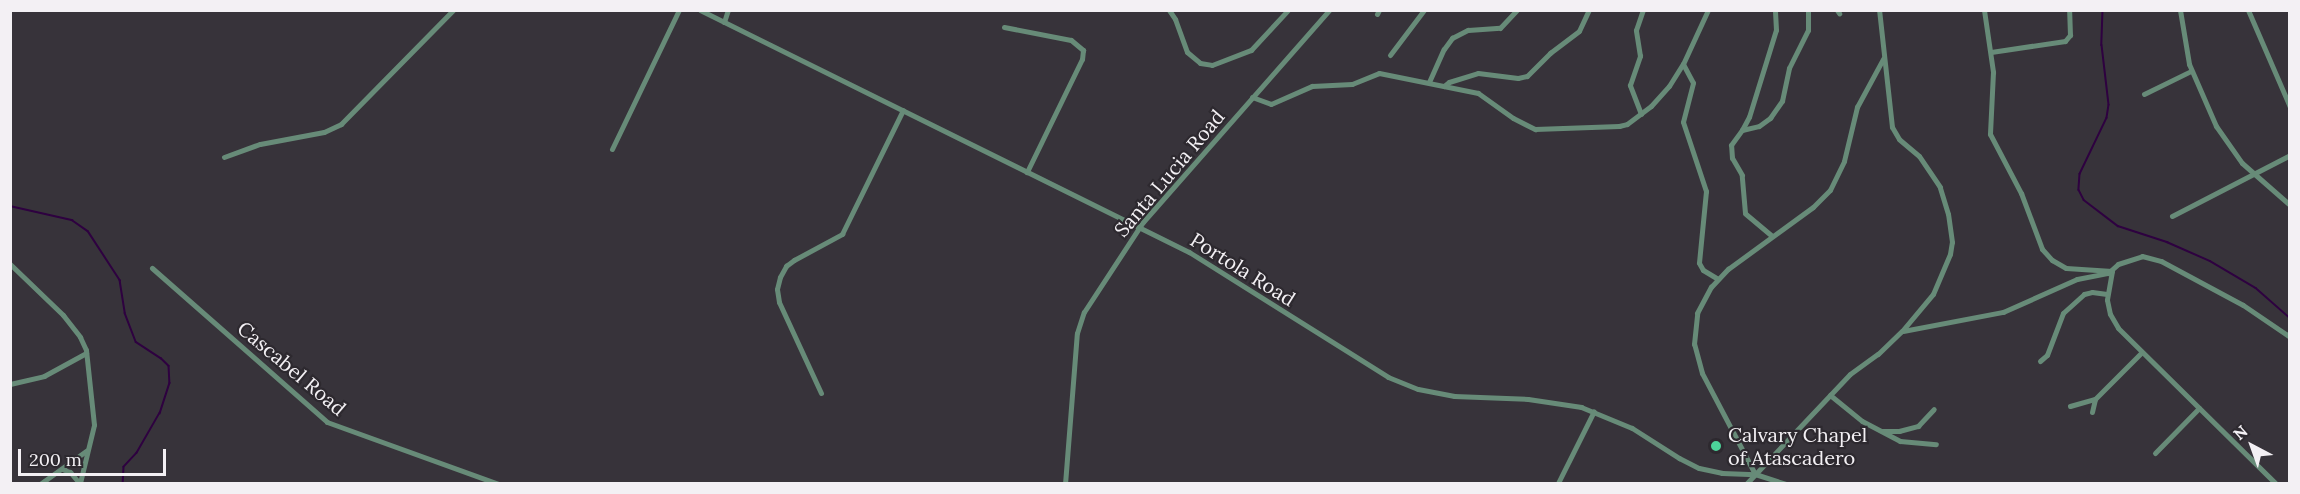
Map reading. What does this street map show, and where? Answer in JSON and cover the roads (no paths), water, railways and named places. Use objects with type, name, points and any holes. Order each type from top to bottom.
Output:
[{"type":"street","points":[[224,158],[261,144],[324,132],[340,124],[453,10]]},
{"type":"street","points":[[612,149],[679,10]]},
{"type":"street","name":"Portola Road","points":[[700,10],[1140,226],[1210,264],[1388,377],[1418,389],[1454,396],[1561,402],[1594,411],[1632,428],[1699,468],[1722,473],[1755,474],[1785,483]]},
{"type":"street","points":[[724,22],[728,10]]},
{"type":"street","points":[[1169,10],[1175,19],[1187,52],[1200,63],[1212,65],[1251,50],[1288,10]]},
{"type":"street","name":"Santa Lucia Road","points":[[1065,483],[1079,322],[1140,226],[1329,10]]},
{"type":"street","points":[[1390,55],[1424,10]]},
{"type":"street","points":[[1429,82],[1444,49],[1452,38],[1468,30],[1500,28],[1517,10]]},
{"type":"street","points":[[1444,86],[1449,82],[1478,73],[1518,78],[1527,76],[1550,53],[1579,31],[1589,10]]},
{"type":"street","points":[[1641,114],[1630,85],[1640,56],[1636,30],[1643,10]]},
{"type":"street","points":[[1252,97],[1271,104],[1312,86],[1352,84],[1379,73],[1482,95],[1498,109],[1535,129],[1611,127],[1627,124],[1641,114],[1669,86],[1683,64],[1708,10]]},
{"type":"street","points":[[1772,236],[1748,217],[1744,208],[1742,175],[1732,158],[1731,148],[1733,140],[1749,117],[1776,30],[1774,10]]},
{"type":"street","points":[[1742,130],[1763,123],[1782,101],[1789,68],[1808,30],[1808,10]]},
{"type":"street","points":[[1746,483],[1850,374],[1878,354],[1902,331],[1938,284],[1952,242],[1948,214],[1940,187],[1919,156],[1899,139],[1892,127],[1879,10]]},
{"type":"street","points":[[1984,10],[1991,52],[1993,83],[1990,134],[2021,194],[2042,249],[2052,260],[2066,268],[2112,271]]},
{"type":"street","points":[[1991,52],[2065,41],[2070,35],[2069,10]]},
{"type":"street","points":[[2180,10],[2191,71],[2216,126],[2254,174],[2289,205]]},
{"type":"street","points":[[2248,10],[2289,107]]},
{"type":"street","points":[[1004,27],[1071,40],[1083,50],[1082,59],[1027,172]]},
{"type":"street","points":[[1755,474],[1710,393],[1695,351],[1694,332],[1697,313],[1718,279],[1813,207],[1834,183],[1844,161],[1853,117],[1884,57]]},
{"type":"street","points":[[1683,64],[1693,83],[1683,122],[1706,191],[1699,263],[1703,270],[1718,279]]},
{"type":"street","points":[[2144,94],[2191,71]]},
{"type":"street","points":[[821,393],[779,302],[777,289],[780,277],[786,266],[842,234],[903,110]]},
{"type":"street","points":[[2172,216],[2289,155]]},
{"type":"street","points":[[2276,483],[2142,352],[2112,319],[2108,294],[2112,271],[2118,264],[2142,256],[2161,261],[2243,305],[2289,337]]},
{"type":"street","points":[[10,264],[63,315],[80,338],[86,353],[93,425],[92,440],[86,451],[80,483]]},
{"type":"street","name":"Cascabel Road","points":[[152,268],[327,422],[498,483]]},
{"type":"street","points":[[1902,331],[2002,312],[2077,279],[2112,271]]},
{"type":"street","points":[[2040,361],[2047,355],[2063,313],[2084,294],[2092,292],[2108,294]]},
{"type":"street","points":[[2070,406],[2095,399],[2142,352]]},
{"type":"street","points":[[10,384],[44,376],[86,353]]},
{"type":"street","points":[[1830,395],[1862,421],[1900,441],[1936,444]]},
{"type":"street","points":[[2092,412],[2095,399]]},
{"type":"street","points":[[2155,453],[2199,408]]},
{"type":"street","points":[[1881,431],[1899,431],[1918,426],[1934,409]]},
{"type":"street","points":[[1558,483],[1594,411]]},
{"type":"street","points":[[40,483],[86,451]]},
{"type":"street","points":[[62,469],[70,472],[80,483]]},
{"type":"waterway","points":[[2103,10],[2102,45],[2109,105],[2107,118],[2080,174],[2079,190],[2084,200],[2118,226],[2167,242],[2210,261],[2256,288],[2290,318]]},
{"type":"waterway","points":[[10,206],[72,220],[88,231],[120,280],[125,313],[136,342],[169,366],[170,383],[160,413],[137,453],[124,467],[123,484]]},
{"type":"place","name":"Calvary Chapel of Atascadero","points":[[1716,446]]}]
